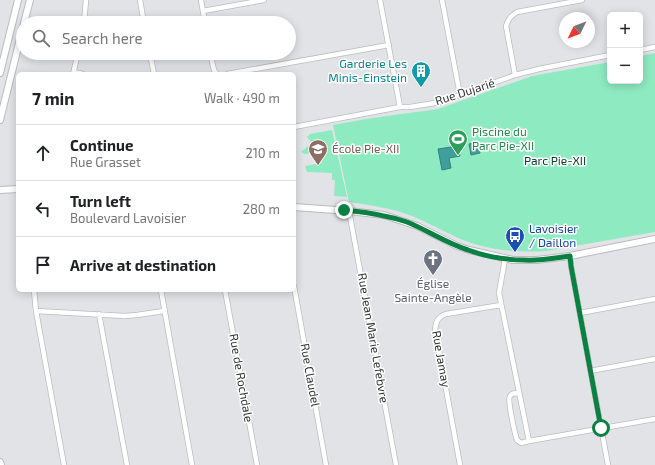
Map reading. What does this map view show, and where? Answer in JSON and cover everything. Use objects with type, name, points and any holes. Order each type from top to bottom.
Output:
[{"type":"street","points":[[0,73],[18,0]]},
{"type":"street","points":[[26,16],[30,0]]},
{"type":"street","points":[[85,16],[86,0]]},
{"type":"street","points":[[140,0],[143,16]]},
{"type":"street","points":[[201,0],[204,16]]},
{"type":"street","points":[[203,11],[264,0]]},
{"type":"street","points":[[380,0],[400,107]]},
{"type":"street","points":[[442,0],[460,95]]},
{"type":"street","points":[[515,75],[506,26],[513,14],[582,0]]},
{"type":"street","points":[[238,72],[388,45]]},
{"type":"street","points":[[643,49],[655,47]]},
{"type":"street","points":[[0,120],[16,55]]},
{"type":"street","name":"Rue Dujarié","points":[[296,126],[400,107],[441,102],[515,75],[607,56]]},
{"type":"street","points":[[74,72],[77,60]]},
{"type":"street","points":[[151,60],[154,72]]},
{"type":"street","points":[[212,60],[216,72]]},
{"type":"street","points":[[0,190],[16,189]]},
{"type":"street","points":[[296,207],[384,215],[417,226],[469,250],[504,259],[537,260],[570,256],[655,239]]},
{"type":"street","name":"Rue Jean Marie Lefebvre","points":[[349,211],[396,465]]},
{"type":"street","points":[[570,256],[608,465]]},
{"type":"street","points":[[504,259],[499,293],[529,441]]},
{"type":"street","points":[[34,292],[36,311],[64,465]]},
{"type":"street","points":[[161,292],[192,465]]},
{"type":"street","name":"Rue de Rochdale","points":[[225,292],[257,465]]},
{"type":"street","name":"Rue Claudel","points":[[295,292],[326,465]]},
{"type":"street","points":[[580,313],[655,299]]},
{"type":"street","name":"Rue Jamay","points":[[460,465],[435,323],[446,314],[501,305]]},
{"type":"street","points":[[36,311],[131,316],[164,311]]},
{"type":"street","points":[[100,314],[127,465]]},
{"type":"street","points":[[590,371],[655,359]]},
{"type":"street","points":[[519,393],[510,395],[509,402],[517,440],[521,443],[655,419]]},
{"type":"green space","name":"Parc Pie-XII","points":[[655,53],[655,232],[546,251],[500,250],[478,245],[456,237],[418,218],[404,213],[349,202],[333,125],[438,109],[532,76],[607,63],[607,84],[643,84],[643,55]]},
{"type":"green space","points":[[332,130],[347,197],[334,196],[335,180],[332,180],[332,173],[307,172],[305,166],[322,163],[320,152],[305,154],[301,152],[312,143],[307,137],[310,134]]},
{"type":"water","points":[[478,142],[480,153],[471,155],[469,144]]},
{"type":"water","points":[[458,146],[460,156],[449,158],[451,168],[442,170],[438,149]]},
{"type":"place","name":"Garderie Les Minis-Einstein","points":[[421,88]]},
{"type":"place","name":"Piscine du Parc Pie-XII","points":[[458,156]]},
{"type":"place","name":"École Pie-XII","points":[[318,166]]},
{"type":"place","name":"Lavoisier / Daillon","points":[[515,253]]},
{"type":"place","name":"Église Sainte-Angèle","points":[[433,276]]},
{"type":"route","points":[[344,210],[384,215],[417,226],[457,246],[504,259],[537,260],[570,256],[601,428]]}]
